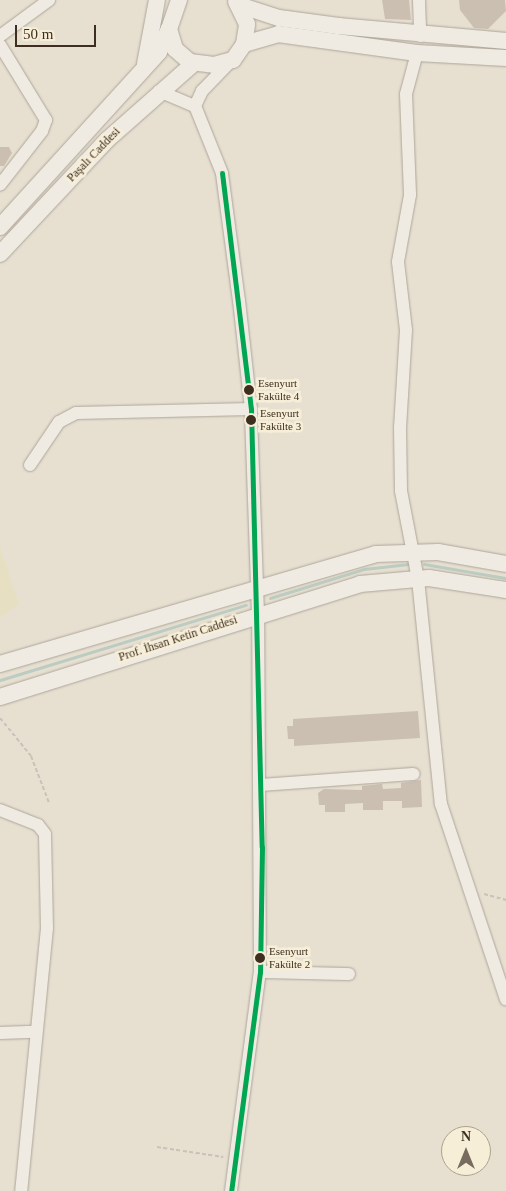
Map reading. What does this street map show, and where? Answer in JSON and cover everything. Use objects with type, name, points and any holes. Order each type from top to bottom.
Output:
[{"type":"street","points":[[0,36],[49,0]]},
{"type":"street","points":[[144,68],[157,0]]},
{"type":"street","name":"Paşalı Caddesi","points":[[0,227],[159,52],[179,0]]},
{"type":"street","points":[[418,0],[421,32]]},
{"type":"street","points":[[240,2],[280,18],[506,41]]},
{"type":"street","points":[[195,106],[202,90],[232,60],[244,44],[247,24],[240,2]]},
{"type":"street","points":[[169,29],[175,49],[194,62],[214,65],[232,60]]},
{"type":"street","points":[[244,44],[278,34],[417,53],[506,58]]},
{"type":"street","points":[[0,46],[43,108],[46,120],[42,131],[0,185]]},
{"type":"street","points":[[417,53],[406,94],[410,195],[398,262],[406,330],[400,427],[402,491],[418,579],[441,804],[506,999]]},
{"type":"street","name":"Paşalı Caddesi","points":[[0,254],[159,91],[194,62]]},
{"type":"street","points":[[159,91],[195,106],[222,173],[251,408],[255,586],[258,614],[260,972],[231,1191]]},
{"type":"street","points":[[30,465],[59,422],[76,412],[251,408]]},
{"type":"street","points":[[0,664],[255,586],[376,554],[438,552],[506,564]]},
{"type":"street","name":"Prof. İhsan Ketin Caddesi","points":[[0,697],[258,614],[360,584],[418,579],[506,590]]},
{"type":"street","points":[[260,785],[414,774]]},
{"type":"street","points":[[0,810],[38,825],[45,834],[47,928],[35,1032],[21,1191]]},
{"type":"street","points":[[260,972],[349,974]]},
{"type":"street","points":[[0,1034],[35,1032]]},
{"type":"path","points":[[0,718],[31,756],[49,803]]},
{"type":"path","points":[[470,891],[506,900]]},
{"type":"path","points":[[156,1147],[235,1159]]},
{"type":"shaded area","points":[[0,547],[19,604],[0,618]]},
{"type":"building","points":[[382,0],[409,0],[411,20],[385,19]]},
{"type":"building","points":[[459,0],[505,0],[506,11],[488,29],[474,28],[460,10]]},
{"type":"building","points":[[0,147],[9,147],[12,153],[4,166],[0,166]]},
{"type":"building","points":[[418,711],[420,738],[294,746],[294,739],[288,739],[287,726],[293,726],[293,719]]},
{"type":"building","points":[[421,780],[422,807],[402,808],[402,801],[383,801],[383,810],[363,810],[363,803],[345,804],[345,812],[325,812],[325,805],[319,805],[318,793],[324,789],[362,790],[362,786],[382,784],[383,789],[401,788],[401,783]]},
{"type":"waterway","points":[[270,598],[364,569],[409,564]]},
{"type":"waterway","points":[[424,564],[506,578]]},
{"type":"waterway","points":[[0,680],[246,605]]},
{"type":"transit line","points":[[222,173],[251,409],[262,847],[260,972],[231,1191]]},
{"type":"place","name":"Esenyurt Fakülte 4","points":[[249,390]]},
{"type":"place","name":"Esenyurt Fakülte 3","points":[[251,420]]},
{"type":"place","name":"Esenyurt Fakülte 2","points":[[260,958]]}]
